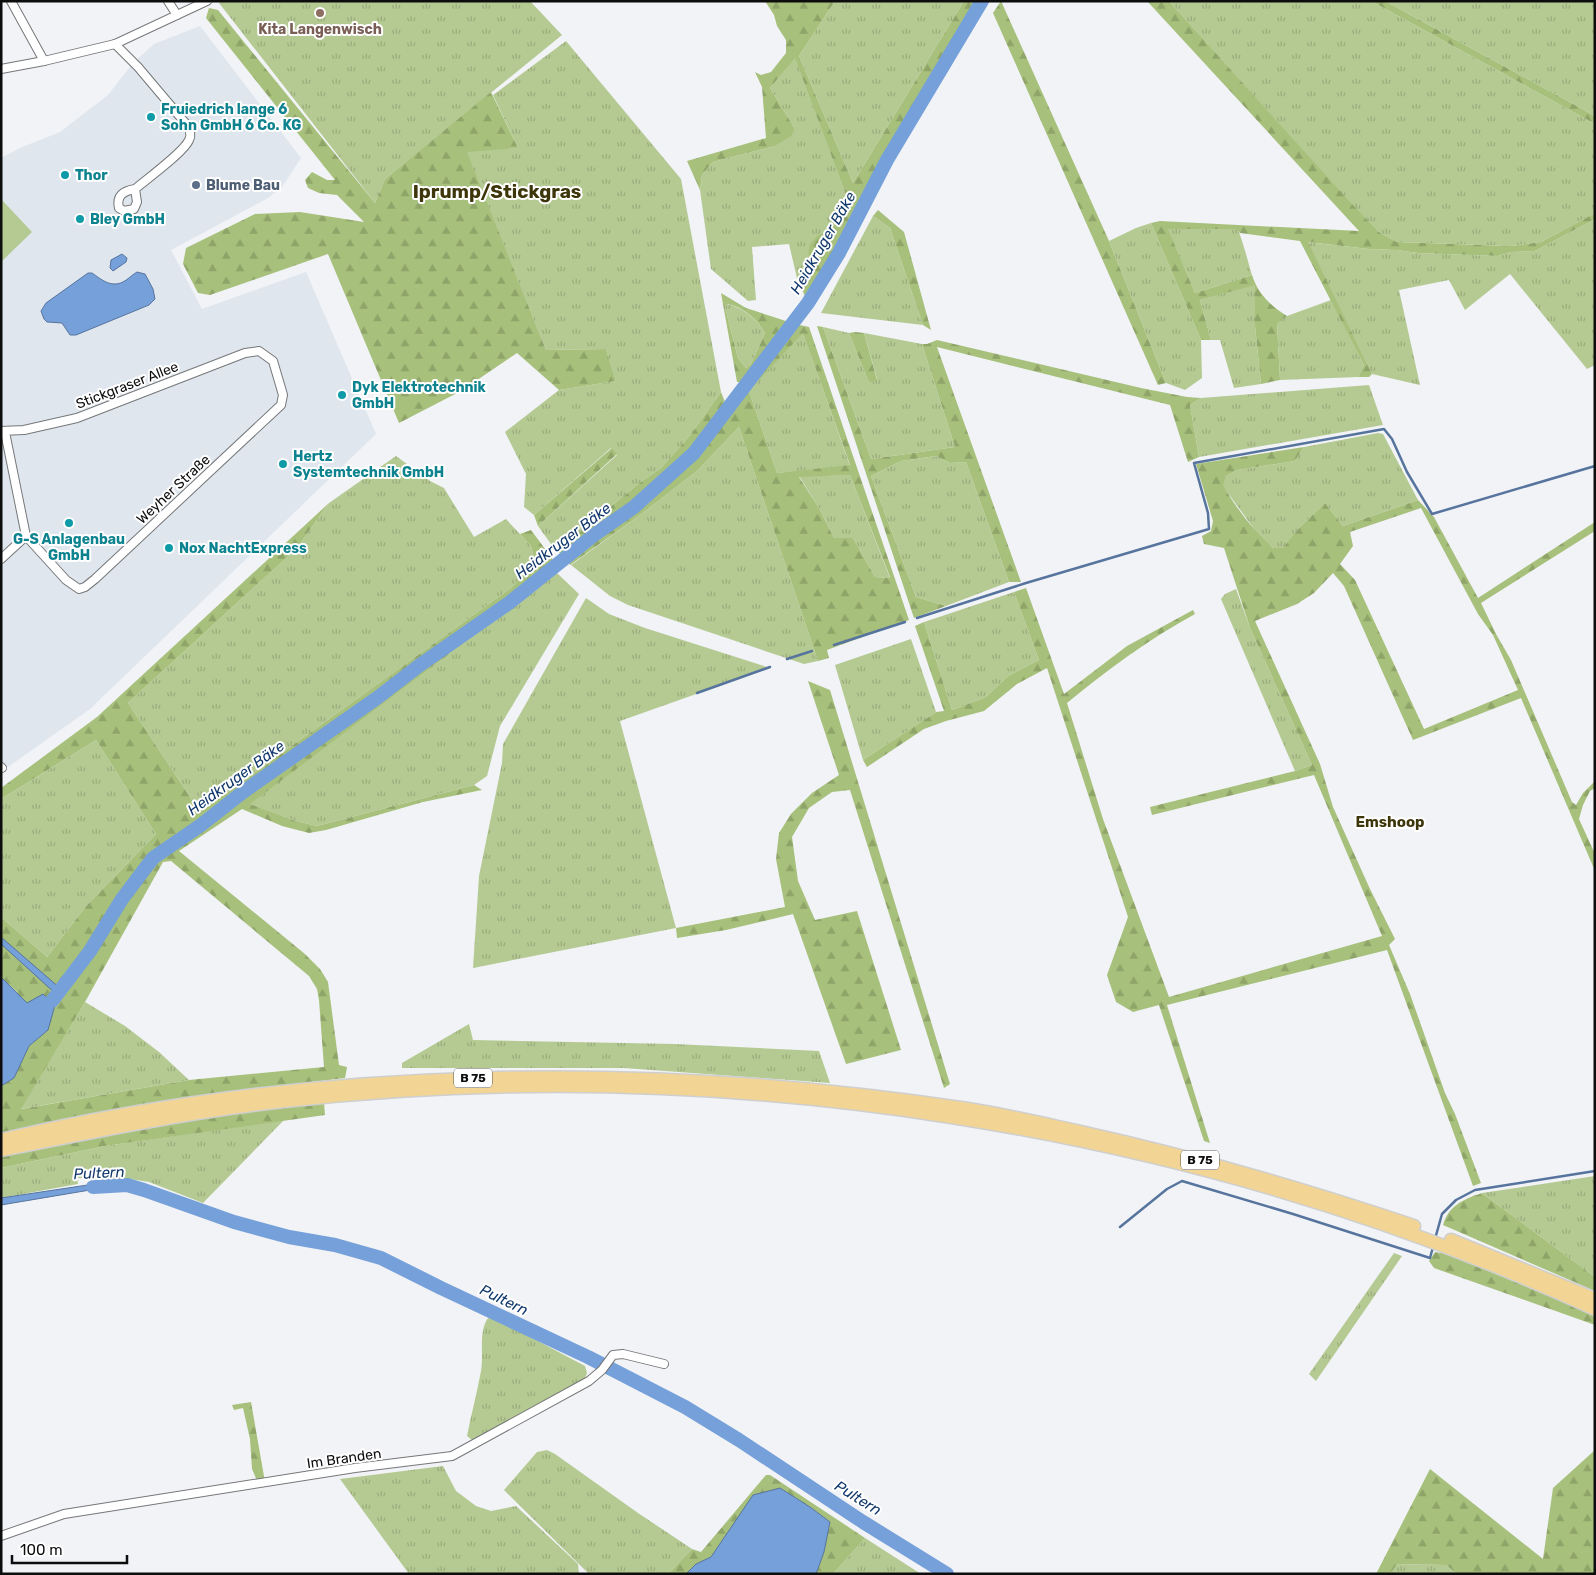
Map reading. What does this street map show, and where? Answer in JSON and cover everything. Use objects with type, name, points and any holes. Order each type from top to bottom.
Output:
[{"type":"highway","name":"B 75","points":[[1,1140],[80,1122],[194,1103],[382,1083],[556,1077],[653,1079],[733,1083],[864,1096],[968,1109],[1036,1122],[1141,1145],[1252,1174],[1320,1195],[1595,1299]]},
{"type":"highway","name":"B 75","points":[[1,1150],[193,1114],[280,1102],[382,1092],[549,1086],[732,1092],[865,1104],[962,1118],[1038,1132],[1139,1154],[1246,1182],[1425,1235]]},
{"type":"highway","name":"B 75","points":[[1445,1242],[1595,1309]]},
{"type":"street","points":[[11,1],[44,61]]},
{"type":"street","points":[[168,1],[177,15]]},
{"type":"street","points":[[1,69],[115,44],[207,1]]},
{"type":"street","points":[[115,44],[138,67],[188,125],[190,130],[189,141],[181,151],[135,189]]},
{"type":"street","name":"Stickgraser Allee","points":[[3,432],[33,428],[77,418],[245,353],[259,351]]},
{"type":"street","name":"Weyher Straße","points":[[26,536],[74,586],[79,588],[85,587],[281,405],[283,395],[273,361],[259,351]]},
{"type":"street","points":[[1,558],[26,536],[3,432]]},
{"type":"street","name":"Im Branden","points":[[1,1536],[64,1514],[355,1468],[440,1459],[452,1456],[589,1381],[602,1370],[614,1355],[622,1354],[664,1364]]},
{"type":"shaded area","points":[[200,26],[301,158],[282,187],[268,198],[171,250],[202,309],[306,272],[376,434],[90,709],[1,772],[1,158],[60,132],[108,95],[133,63],[154,44]]},
{"type":"green space","points":[[222,1],[530,1],[562,35],[385,179],[375,203],[219,3]]},
{"type":"green space","points":[[765,1],[835,1],[799,56],[853,183],[964,1],[981,1],[886,160],[838,254],[808,303],[797,278],[805,275],[809,261],[810,244],[818,235],[832,227],[850,206],[795,58],[770,88],[795,129],[791,136],[775,146],[713,162],[702,175],[700,190],[687,161],[766,138],[762,87],[755,72],[761,75],[771,72],[786,53],[786,40]]},
{"type":"green space","points":[[835,1],[964,1],[853,183],[799,56]]},
{"type":"green space","points":[[1001,1],[1109,241],[1166,383],[1158,385],[993,13]]},
{"type":"green space","points":[[1147,1],[1169,1],[1349,201],[1379,232],[1397,242],[1511,246],[1541,242],[1595,213],[1595,219],[1535,251],[1511,252],[1498,256],[1418,253],[1308,242],[1372,374],[1369,377],[1358,377],[1364,365],[1300,241],[1240,233],[1236,229],[1168,229],[1195,293],[1252,275],[1266,299],[1287,316],[1277,323],[1280,380],[1261,384],[1255,326],[1255,285],[1200,300],[1211,340],[1201,340],[1151,223],[1160,221],[1359,231]]},
{"type":"green space","points":[[1169,1],[1371,1],[1595,124],[1595,213],[1541,242],[1511,246],[1397,242],[1379,232],[1349,202]]},
{"type":"green space","points":[[1371,1],[1385,1],[1595,116],[1595,124]]},
{"type":"green space","points":[[1385,1],[1595,1],[1595,116]]},
{"type":"green space","points":[[209,8],[218,10],[375,203],[385,179],[491,92],[518,148],[467,152],[546,350],[606,349],[616,381],[559,390],[517,353],[461,391],[399,423],[328,254],[210,295],[198,293],[183,264],[186,248],[255,214],[300,212],[364,222],[337,195],[319,193],[308,188],[305,180],[312,172],[327,180],[335,180],[206,18]]},
{"type":"green space","points":[[566,41],[681,179],[721,392],[691,434],[661,468],[642,481],[556,551],[538,526],[617,455],[611,448],[534,515],[524,507],[526,474],[505,432],[559,390],[616,381],[606,349],[546,350],[466,151],[518,148],[493,95]]},
{"type":"green space","points":[[795,57],[850,206],[832,227],[818,235],[808,253],[809,261],[805,275],[797,278],[789,244],[752,247],[756,300],[748,301],[711,269],[700,190],[702,175],[713,162],[775,146],[795,129],[770,88]]},
{"type":"green space","points":[[1,199],[32,232],[1,262]]},
{"type":"green space","points":[[878,210],[904,232],[931,330],[923,325],[890,228],[873,216]]},
{"type":"green space","points":[[873,216],[890,228],[923,325],[821,313]]},
{"type":"green space","points":[[1595,219],[1595,365],[1587,369],[1510,274],[1465,310],[1449,280],[1399,290],[1420,385],[1372,374],[1307,242],[1418,253],[1498,256],[1511,252],[1535,251]]},
{"type":"green space","points":[[1151,223],[1201,340],[1202,378],[1185,390],[1166,383],[1109,241]]},
{"type":"green space","points":[[1167,228],[1237,229],[1252,275],[1195,293]]},
{"type":"green space","points":[[1255,284],[1255,326],[1261,384],[1234,388],[1220,340],[1211,340],[1200,300]]},
{"type":"green space","points":[[721,293],[746,308],[792,323],[746,382],[737,382]],"holes":[[[727,304],[733,305],[749,314],[765,333],[751,364],[746,368],[738,358],[725,307]]]},
{"type":"green space","points":[[1331,300],[1364,365],[1358,377],[1280,380],[1277,322],[1287,316]]},
{"type":"green space","points":[[727,304],[749,315],[765,333],[751,364],[746,368],[738,358],[725,307]]},
{"type":"green space","points":[[795,324],[809,327],[909,620],[827,650],[829,658],[818,661],[739,427],[697,471],[570,565],[567,558],[637,507],[693,456]],"holes":[[[803,333],[850,465],[777,473],[749,391]],[[850,475],[890,577],[890,578],[875,577],[853,538],[834,538],[819,508],[799,477]]]},
{"type":"green space","points":[[817,326],[823,327],[871,459],[955,447],[922,344],[937,340],[1141,388],[1201,398],[1190,405],[1199,457],[1188,462],[1170,405],[937,347],[1021,582],[1009,582],[966,462],[950,463],[936,456],[901,461],[871,476],[916,597],[946,606],[914,618]]},
{"type":"green space","points":[[823,327],[849,333],[869,383],[877,379],[864,333],[922,344],[955,447],[871,459]]},
{"type":"green space","points":[[803,332],[850,466],[777,473],[749,391]]},
{"type":"green space","points":[[849,333],[864,333],[877,380],[869,383]]},
{"type":"green space","points":[[1369,385],[1383,425],[1199,457],[1190,405],[1201,398]]},
{"type":"green space","points":[[721,392],[727,407],[693,452],[634,505],[564,556],[556,551],[642,481],[661,468],[691,434]]},
{"type":"green space","points":[[739,427],[818,661],[804,664],[628,605],[610,596],[571,565],[697,471]]},
{"type":"green space","points":[[1378,433],[1383,434],[1418,500],[1343,526],[1325,503],[1299,528],[1283,549],[1273,548],[1260,537],[1222,485],[1226,476],[1237,470],[1295,461],[1304,447]]},
{"type":"green space","points":[[1304,447],[1295,461],[1237,470],[1226,476],[1223,485],[1245,518],[1273,548],[1283,548],[1299,528],[1325,503],[1343,526],[1418,500],[1434,517],[1478,598],[1595,522],[1595,531],[1481,603],[1511,660],[1572,802],[1576,805],[1583,793],[1595,781],[1595,788],[1590,791],[1579,819],[1595,854],[1595,871],[1521,698],[1413,740],[1344,586],[1333,573],[1314,593],[1297,604],[1255,621],[1320,764],[1333,807],[1395,939],[1389,945],[1410,994],[1445,1093],[1481,1183],[1473,1186],[1387,950],[1167,1005],[1210,1143],[1204,1141],[1159,1005],[1133,1012],[1116,1002],[1107,975],[1128,917],[1047,668],[1017,684],[984,711],[924,729],[867,767],[863,760],[936,712],[944,711],[915,626],[924,622],[952,710],[986,697],[1008,676],[1039,660],[1014,592],[1026,588],[1064,694],[1127,646],[1193,610],[1195,614],[1129,656],[1067,703],[1103,819],[1169,997],[1382,936],[1314,775],[1152,815],[1150,807],[1295,771],[1312,765],[1250,628],[1224,548],[1204,544],[1202,536],[1211,531],[1213,521],[1196,464]],"holes":[[[1421,508],[1478,614],[1493,635],[1518,690],[1424,729],[1355,580],[1340,564],[1353,546],[1350,532]]]},
{"type":"green space","points":[[612,448],[617,454],[538,526],[534,515]]},
{"type":"green space","points":[[396,456],[430,481],[444,488],[474,537],[506,519],[531,546],[535,562],[511,588],[200,812],[128,703],[297,548],[329,503]]},
{"type":"green space","points":[[936,456],[950,463],[966,462],[1009,582],[946,606],[916,597],[871,476],[901,461]]},
{"type":"green space","points":[[850,475],[890,578],[875,577],[853,538],[834,538],[819,508],[799,476]]},
{"type":"green space","points":[[329,503],[297,548],[128,703],[200,812],[511,588],[535,562],[531,546],[520,534],[531,530],[554,561],[509,601],[164,848],[165,851],[243,793],[484,623],[555,568],[557,573],[250,804],[296,821],[317,826],[474,785],[482,790],[423,802],[326,830],[309,833],[282,826],[242,809],[179,851],[305,954],[320,969],[328,982],[339,1065],[347,1067],[345,1078],[130,1107],[1,1133],[1,1086],[14,1078],[29,1046],[48,1030],[16,991],[1,977],[1,917],[47,957],[87,905],[156,834],[96,740],[1,799],[1,788],[97,717]],"holes":[[[171,861],[309,976],[317,989],[319,1000],[324,1067],[189,1080],[21,1109],[85,1002],[163,862]]]},
{"type":"green space","points":[[557,573],[579,594],[500,726],[487,776],[474,785],[317,826],[296,821],[249,804]]},
{"type":"green space","points":[[1236,589],[1250,628],[1312,765],[1295,771],[1221,599],[1225,594]]},
{"type":"green space","points":[[1014,592],[1039,660],[1008,676],[986,697],[952,710],[924,622]]},
{"type":"green space","points":[[586,598],[609,614],[645,628],[770,668],[620,721],[676,928],[473,968],[479,876],[502,763],[503,744]]},
{"type":"green space","points":[[911,639],[936,712],[863,760],[835,665]]},
{"type":"green space","points":[[808,681],[830,690],[950,1084],[944,1088],[850,790],[832,792],[809,808],[792,837],[798,881],[815,920],[857,911],[901,1050],[846,1064],[793,914],[726,930],[677,938],[676,928],[785,907],[776,859],[779,833],[791,814],[812,793],[839,775]]},
{"type":"green space","points":[[96,740],[156,834],[87,905],[47,957],[1,917],[1,799]]},
{"type":"green space","points":[[85,1002],[125,1026],[159,1052],[189,1080],[20,1109]]},
{"type":"green space","points":[[469,1024],[473,1040],[675,1044],[819,1051],[830,1083],[624,1068],[402,1068],[402,1063]]},
{"type":"green space","points":[[324,1103],[325,1115],[105,1146],[1,1168],[1,1156],[89,1137],[188,1120]]},
{"type":"green space","points":[[284,1120],[203,1203],[149,1182],[130,1179],[77,1178],[78,1184],[1,1198],[1,1168],[105,1146]]},
{"type":"green space","points":[[1595,1176],[1595,1277],[1482,1193]]},
{"type":"green space","points":[[1482,1193],[1595,1277],[1595,1291],[1443,1225],[1445,1218],[1453,1208],[1469,1198]]},
{"type":"green space","points":[[1435,1252],[1445,1253],[1595,1315],[1595,1325],[1434,1268],[1429,1261]]},
{"type":"green space","points":[[1394,1253],[1402,1256],[1316,1381],[1309,1374]]},
{"type":"green space","points":[[488,1318],[498,1320],[585,1366],[587,1373],[585,1378],[579,1382],[472,1440],[467,1436],[481,1371],[483,1330]]},
{"type":"green space","points":[[251,1402],[265,1482],[258,1483],[252,1469],[250,1439],[243,1408],[234,1410],[232,1405]]},
{"type":"green space","points":[[547,1450],[692,1549],[668,1574],[589,1574],[504,1490],[537,1452]]},
{"type":"green space","points":[[1595,1450],[1595,1574],[1457,1574],[1446,1565],[1397,1564],[1390,1574],[1376,1574],[1430,1469],[1543,1559],[1553,1488]]},
{"type":"green space","points":[[443,1466],[456,1491],[476,1506],[491,1511],[516,1506],[578,1564],[579,1574],[409,1574],[340,1479]]},
{"type":"green space","points":[[766,1475],[770,1475],[865,1538],[833,1574],[816,1574],[830,1522],[780,1488],[711,1557],[696,1564],[686,1574],[668,1574],[692,1549],[701,1552]]},
{"type":"green space","points":[[865,1538],[921,1574],[833,1574]]},
{"type":"green space","points":[[1396,1564],[1446,1565],[1457,1574],[1390,1574]]},
{"type":"water","points":[[122,254],[127,258],[126,262],[113,271],[110,268],[111,260]]},
{"type":"water","points":[[137,272],[145,274],[153,289],[155,299],[149,305],[76,335],[70,335],[62,323],[47,322],[44,319],[41,311],[46,303],[88,273],[92,273],[106,282],[118,284]]},
{"type":"water","points":[[1,937],[61,989],[57,995],[1,944]]},
{"type":"water","points":[[1,977],[27,1003],[43,994],[55,1005],[48,1030],[29,1046],[14,1078],[1,1086]]},
{"type":"water","points":[[101,1183],[111,1185],[1,1205],[1,1198]]},
{"type":"water","points":[[780,1488],[830,1522],[824,1552],[816,1574],[686,1574],[696,1564],[711,1557],[753,1495]]},
{"type":"waterway","name":"Heidkruger Bäke","points":[[52,1001],[90,951],[122,899],[153,858],[509,603],[594,535],[634,507],[694,453],[808,303],[839,253],[887,160],[982,1]]},
{"type":"waterway","points":[[917,618],[1026,583],[1209,529],[1208,513],[1194,463],[1384,429],[1392,439],[1407,472],[1432,514],[1595,466]]},
{"type":"waterway","points":[[834,645],[905,622]]},
{"type":"waterway","points":[[787,659],[812,651]]},
{"type":"waterway","points":[[697,693],[770,667]]},
{"type":"waterway","points":[[1435,1239],[1442,1214],[1456,1200],[1475,1190],[1595,1171]]},
{"type":"waterway","points":[[1120,1227],[1167,1189],[1182,1181],[1430,1258],[1433,1247]]},
{"type":"waterway","name":"Pultern","points":[[93,1187],[127,1185],[234,1222],[289,1237],[335,1245],[381,1258],[588,1357],[685,1407],[947,1574]]},
{"type":"place","name":"Kita Langenwisch","points":[[320,13]]},
{"type":"place","name":"Fruiedrich lange 6 Sohn GmbH 6 Co. KG","points":[[151,117]]},
{"type":"place","name":"Thor","points":[[65,175]]},
{"type":"place","name":"Blume Bau","points":[[196,185]]},
{"type":"place","name":"Bley GmbH","points":[[80,219]]},
{"type":"place","name":"Dyk Elektrotechnik GmbH","points":[[342,395]]},
{"type":"place","name":"Hertz Systemtechnik GmbH","points":[[283,464]]},
{"type":"place","name":"G-S Anlagenbau GmbH","points":[[69,523]]},
{"type":"place","name":"Nox NachtExpress","points":[[169,548]]},
{"type":"district","name":"Iprump/Stickgras","points":[[497,191]]},
{"type":"district","name":"Emshoop","points":[[1390,822]]}]
